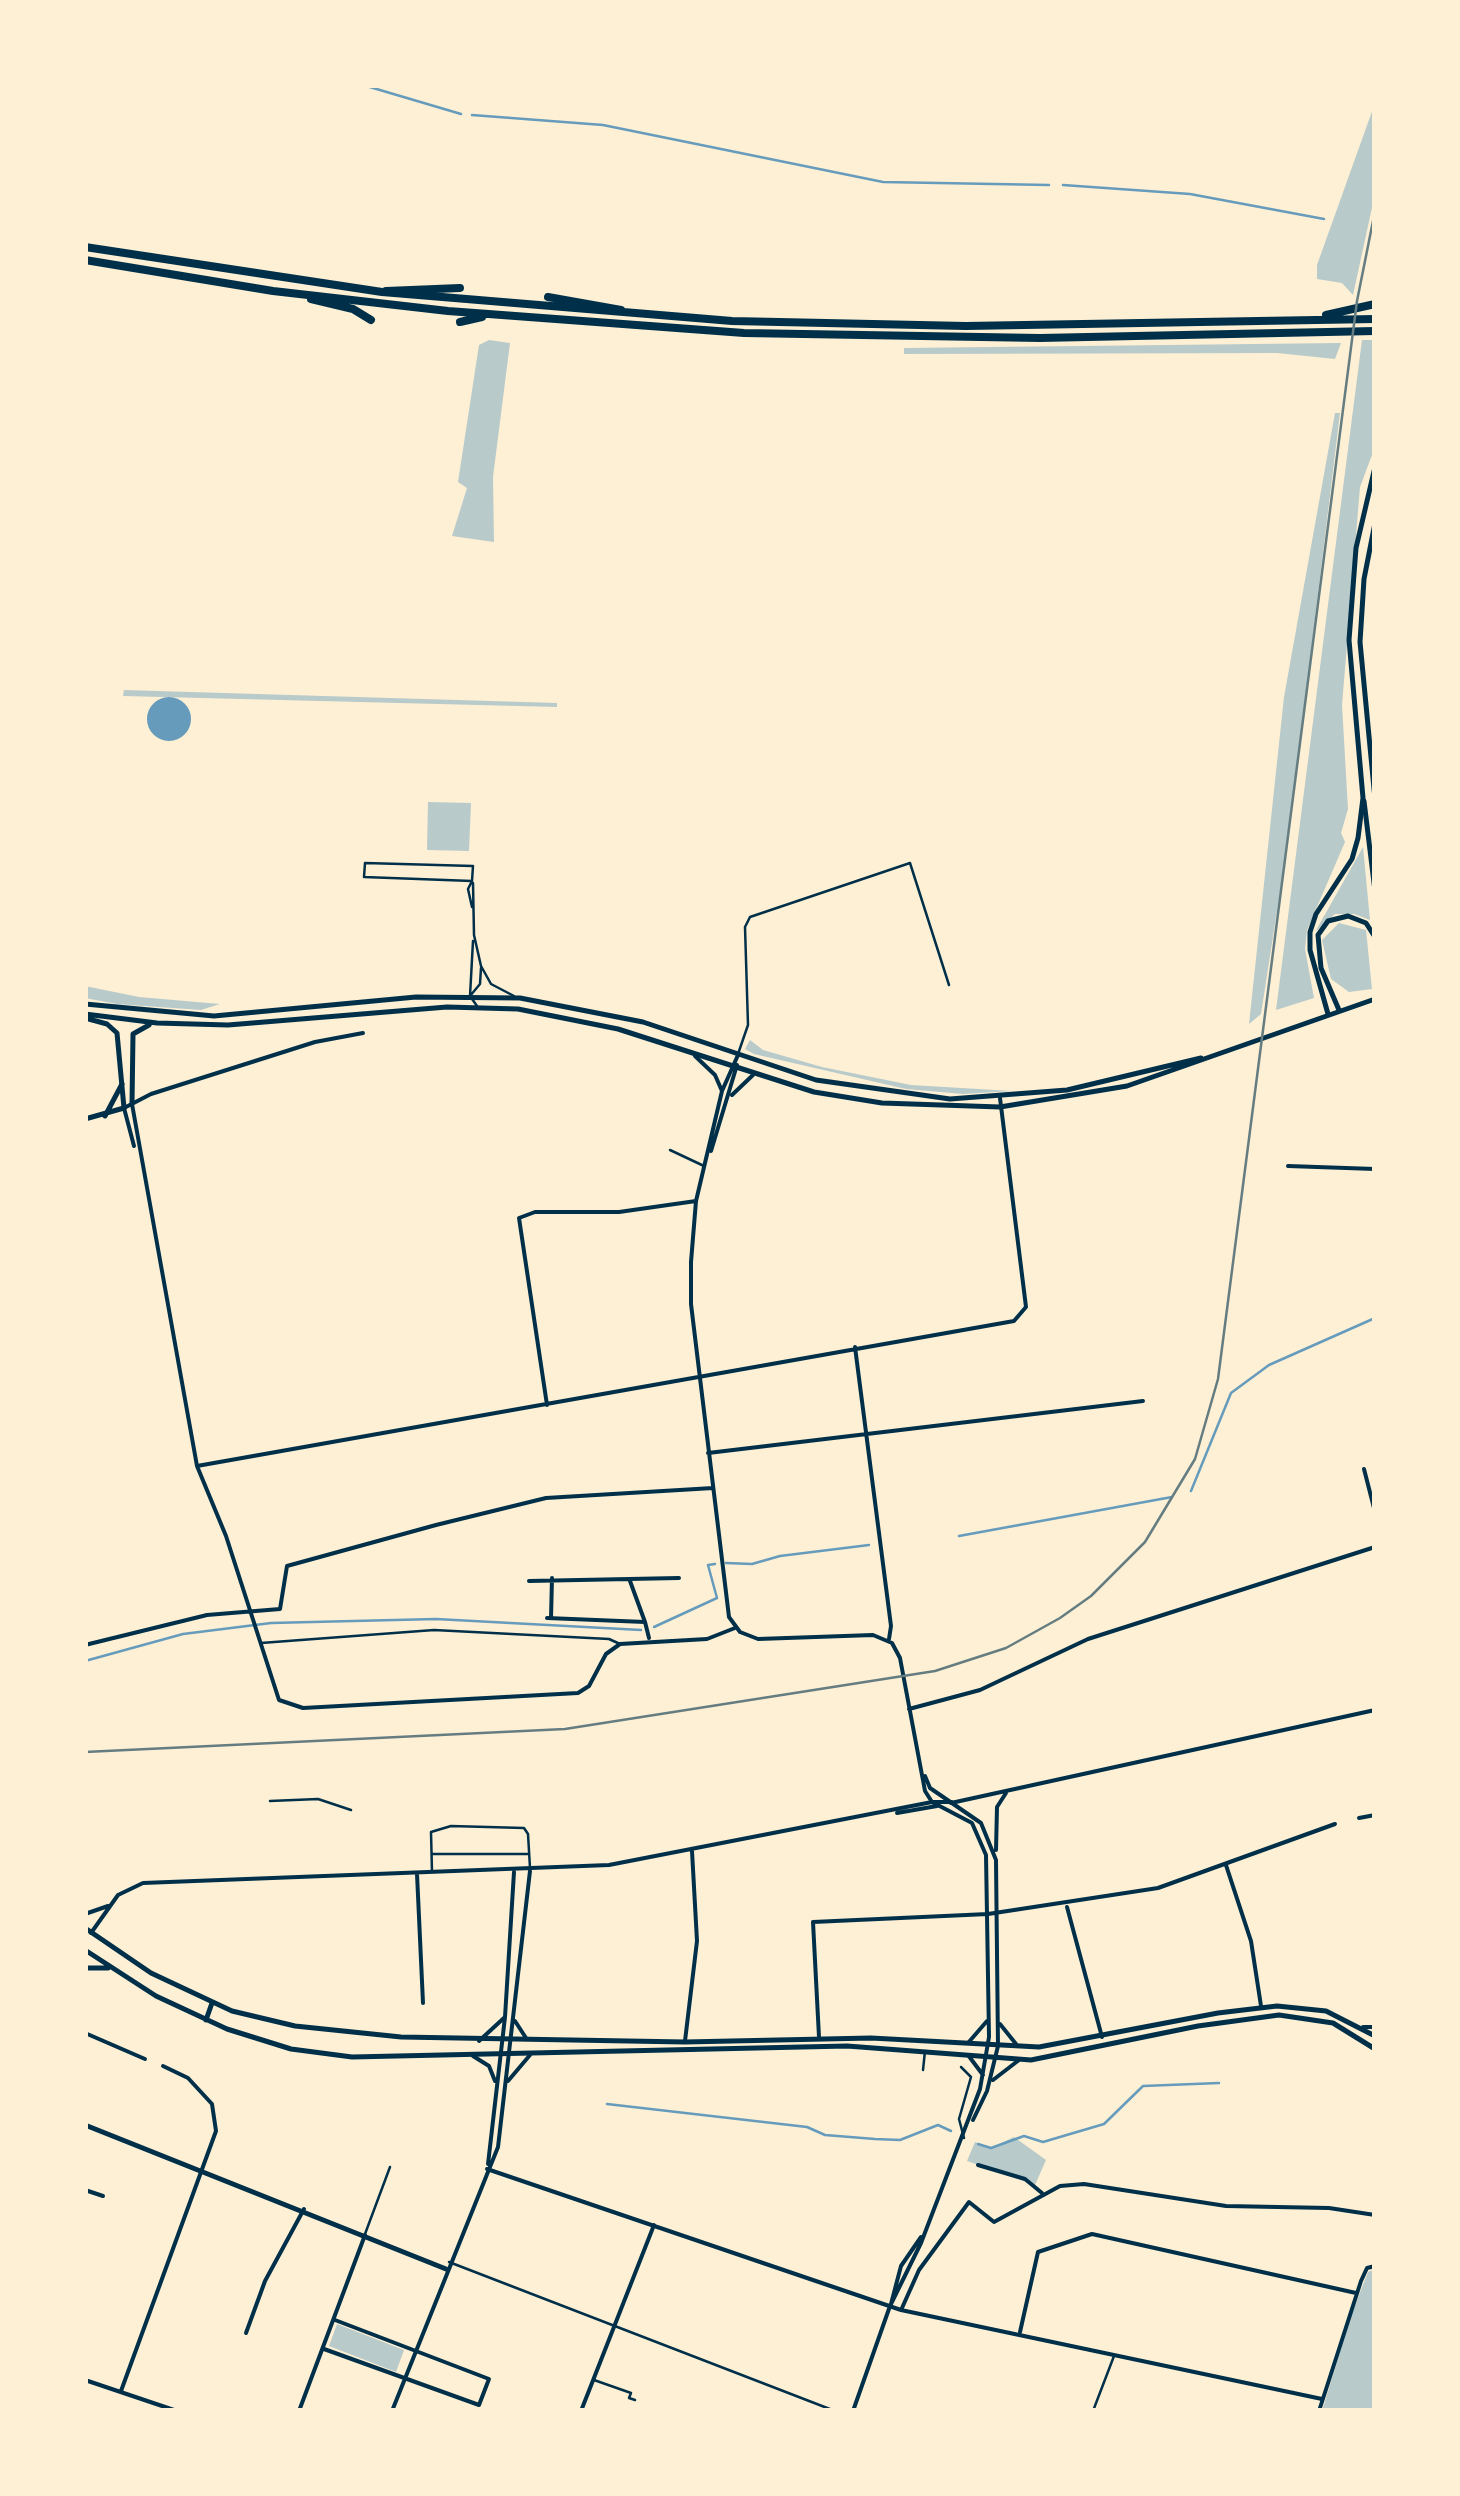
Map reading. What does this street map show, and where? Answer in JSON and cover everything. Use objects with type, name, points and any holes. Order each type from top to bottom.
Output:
[{"type":"highway","points":[[85,246],[382,292],[634,315],[966,326],[1297,320],[1364,314],[1375,319]]},
{"type":"highway","points":[[85,260],[273,290],[491,315],[706,331],[868,337],[1375,331]]},
{"type":"highway","points":[[382,292],[400,287],[443,292],[460,288]]},
{"type":"highway","points":[[273,290],[354,309],[370,320]]},
{"type":"highway","points":[[548,297],[634,315]]},
{"type":"highway","points":[[1364,314],[1375,304]]},
{"type":"highway","points":[[460,322],[491,315]]},
{"type":"main road","points":[[1375,467],[1356,548],[1348,640],[1375,891]]},
{"type":"main road","points":[[1375,523],[1364,578],[1360,642],[1375,807]]},
{"type":"main road","points":[[1328,1014],[1310,950],[1310,932],[1316,914],[1352,859],[1363,798]]},
{"type":"main road","points":[[1340,1010],[1321,968],[1318,935],[1328,921],[1348,916],[1366,923],[1375,937]]},
{"type":"main road","points":[[85,1004],[214,1016],[416,996],[520,998],[603,1012],[804,1077],[911,1096],[1000,1098],[1088,1086],[1228,1051]]},
{"type":"main road","points":[[85,1016],[228,1025],[447,1007],[562,1014],[753,1075],[882,1103],[1000,1106],[1100,1093],[1375,998]]},
{"type":"main road","points":[[85,1016],[116,1029],[124,1108],[85,1119]]},
{"type":"main road","points":[[132,1104],[133,1034],[139,1027],[157,1023]]},
{"type":"main road","points":[[104,1116],[116,1101],[122,1080]]},
{"type":"main road","points":[[85,1941],[88,1931],[151,1973],[212,2003],[295,2026],[480,2041],[819,2038],[1019,2047],[1102,2038],[1260,2006],[1326,2011],[1363,2026],[1375,2036]]},
{"type":"main road","points":[[85,1950],[206,2020],[267,2044],[324,2054],[509,2056],[819,2046],[925,2050],[1019,2060],[1059,2057],[1266,2015],[1333,2023],[1375,2049]]},
{"type":"main road","points":[[85,1968],[111,1968]]},
{"type":"main road","points":[[206,2020],[212,2003]]},
{"type":"main road","points":[[85,2125],[448,2266]]},
{"type":"street","points":[[472,882],[364,876],[365,863],[473,866],[470,996],[478,1007]]},
{"type":"street","points":[[735,1628],[726,1606],[691,1276],[696,1201],[730,1099],[734,1069],[748,1024],[746,921],[752,915],[910,863],[949,986]]},
{"type":"street","points":[[447,1007],[470,996],[480,984],[481,966],[474,935]]},
{"type":"street","points":[[481,966],[498,989],[520,998]]},
{"type":"street","points":[[140,1164],[124,1108],[230,1067],[315,1042],[362,1033]]},
{"type":"street","points":[[693,1054],[715,1075],[722,1091]]},
{"type":"street","points":[[706,1166],[722,1091],[734,1069]]},
{"type":"street","points":[[730,1099],[753,1075]]},
{"type":"street","points":[[197,1466],[1007,1323],[1024,1314],[1000,1098]]},
{"type":"street","points":[[132,1104],[197,1466],[226,1536],[274,1694],[287,1705],[304,1708],[582,1692],[606,1654],[620,1644]]},
{"type":"street","points":[[670,1150],[706,1166]]},
{"type":"street","points":[[1288,1166],[1375,1168]]},
{"type":"street","points":[[547,1404],[520,1218],[535,1212],[618,1212],[696,1201]]},
{"type":"street","points":[[856,1347],[891,1626],[888,1640],[901,1666],[932,1802]]},
{"type":"street","points":[[708,1453],[1143,1401]]},
{"type":"street","points":[[1364,1469],[1375,1512]]},
{"type":"street","points":[[85,1645],[207,1615],[280,1609],[287,1566],[546,1498],[712,1488]]},
{"type":"street","points":[[910,1710],[988,1687],[1082,1641],[1375,1547]]},
{"type":"street","points":[[552,1578],[549,1618],[646,1622]]},
{"type":"street","points":[[530,1580],[679,1578]]},
{"type":"street","points":[[630,1581],[649,1640]]},
{"type":"street","points":[[260,1643],[434,1630],[559,1636],[620,1644],[707,1639],[735,1628],[764,1640],[872,1636],[888,1640]]},
{"type":"street","points":[[88,1931],[128,1889],[152,1882],[417,1874],[432,1870],[514,1872],[692,1852],[940,1805],[1375,1710]]},
{"type":"street","points":[[853,2411],[890,2305],[990,2084],[999,2024],[997,1807],[1002,1796],[1014,1789]]},
{"type":"street","points":[[928,1790],[952,1802],[985,1828],[996,1860]]},
{"type":"street","points":[[918,1807],[928,1790]]},
{"type":"street","points":[[270,1802],[318,1800],[351,1810]]},
{"type":"street","points":[[932,1802],[968,1819],[982,1838],[988,1914],[989,2045],[968,2128]]},
{"type":"street","points":[[918,1807],[952,1802]]},
{"type":"street","points":[[1359,1818],[1375,1815]]},
{"type":"street","points":[[819,2038],[813,1922],[988,1914],[1066,1906],[1168,1886],[1335,1824]]},
{"type":"street","points":[[392,2411],[498,2147],[527,1912],[527,1830],[514,1825],[438,1827],[431,1832],[432,1870]]},
{"type":"street","points":[[685,2042],[696,1942],[692,1852]]},
{"type":"street","points":[[431,1854],[529,1854]]},
{"type":"street","points":[[1226,1865],[1247,1925],[1260,2006]]},
{"type":"street","points":[[487,2169],[505,2017],[514,1872]]},
{"type":"street","points":[[417,1874],[423,2003]]},
{"type":"street","points":[[85,1914],[108,1906]]},
{"type":"street","points":[[1066,1906],[1102,2038]]},
{"type":"street","points":[[514,1912],[527,1912]]},
{"type":"street","points":[[480,2041],[505,2017]]},
{"type":"street","points":[[968,2043],[989,2017]]},
{"type":"street","points":[[513,2018],[530,2041]]},
{"type":"street","points":[[999,2024],[1019,2047]]},
{"type":"street","points":[[1363,2026],[1375,2026]]},
{"type":"street","points":[[85,2033],[146,2058]]},
{"type":"street","points":[[923,2070],[925,2050]]},
{"type":"street","points":[[505,2085],[530,2055]]},
{"type":"street","points":[[968,2055],[983,2075]]},
{"type":"street","points":[[473,2056],[489,2066],[496,2086]]},
{"type":"street","points":[[990,2084],[1019,2060]]},
{"type":"street","points":[[121,2391],[216,2131],[212,2104],[196,2084],[163,2066]]},
{"type":"street","points":[[961,2067],[972,2077],[959,2119],[964,2138]]},
{"type":"street","points":[[978,2165],[1025,2179],[1042,2194]]},
{"type":"street","points":[[299,2411],[390,2166]]},
{"type":"street","points":[[487,2169],[901,2310],[1322,2400]]},
{"type":"street","points":[[901,2310],[919,2270],[968,2202],[994,2222],[1060,2186],[1092,2185],[1226,2206],[1330,2208],[1375,2215]]},
{"type":"street","points":[[85,2190],[103,2196]]},
{"type":"street","points":[[246,2333],[265,2282],[304,2210]]},
{"type":"street","points":[[581,2411],[654,2225]]},
{"type":"street","points":[[1020,2333],[1038,2252],[1092,2234],[1356,2293]]},
{"type":"street","points":[[448,2266],[835,2411]]},
{"type":"street","points":[[1319,2411],[1356,2293],[1363,2275],[1375,2266]]},
{"type":"street","points":[[546,2307],[548,2301]]},
{"type":"street","points":[[324,2348],[479,2404],[489,2379],[335,2320]]},
{"type":"street","points":[[652,2348],[654,2342]]},
{"type":"street","points":[[1093,2411],[1114,2354]]},
{"type":"street","points":[[736,2380],[738,2374]]},
{"type":"street","points":[[593,2379],[630,2393],[629,2398],[635,2400]]},
{"type":"street","points":[[85,2380],[176,2411]]},
{"type":"shaded area","points":[[1375,103],[1375,194],[1353,295],[1342,283],[1317,279],[1317,265]]},
{"type":"shaded area","points":[[489,340],[510,343],[493,477],[494,542],[452,536],[467,488],[458,482],[479,345]]},
{"type":"shaded area","points":[[1362,340],[1375,340],[1375,447],[1360,487],[1342,705],[1348,809],[1341,833],[1345,842],[1307,930],[1305,949],[1314,998],[1276,1010]]},
{"type":"shaded area","points":[[1341,343],[1335,359],[1277,353],[904,354],[904,348]]},
{"type":"shaded area","points":[[1335,413],[1340,413],[1288,840],[1261,1014],[1249,1024],[1284,697]]},
{"type":"shaded area","points":[[124,690],[557,703],[557,707],[123,696]]},
{"type":"shaded area","points":[[428,802],[471,803],[469,851],[427,850]]},
{"type":"shaded area","points":[[1363,847],[1370,920],[1354,914],[1335,914],[1315,932]]},
{"type":"shaded area","points":[[1339,923],[1366,930],[1372,989],[1349,992],[1331,979],[1322,940]]},
{"type":"shaded area","points":[[85,986],[139,997],[220,1004],[201,1010],[117,1004],[85,998]]},
{"type":"shaded area","points":[[750,1040],[763,1050],[822,1067],[911,1085],[1012,1091],[963,1094],[906,1089],[754,1054],[745,1049]]},
{"type":"shaded area","points":[[1014,2137],[1046,2160],[1035,2185],[967,2161],[975,2142],[991,2148]]},
{"type":"shaded area","points":[[1375,2269],[1375,2411],[1322,2411],[1352,2313],[1368,2272]]},
{"type":"shaded area","points":[[337,2324],[404,2350],[396,2372],[329,2346]]},
{"type":"water","points":[[169,697],[184,704],[191,719],[184,734],[169,741],[154,734],[147,719],[154,704]]},
{"type":"waterway","points":[[363,85],[461,114]]},
{"type":"waterway","points":[[472,115],[603,125],[883,182],[1049,185]]},
{"type":"waterway","points":[[1063,185],[1190,194],[1324,219]]},
{"type":"waterway","points":[[1191,1491],[1231,1393],[1269,1365],[1375,1318]]},
{"type":"waterway","points":[[959,1536],[1172,1497]]},
{"type":"waterway","points":[[726,1563],[752,1564],[780,1556],[869,1545]]},
{"type":"waterway","points":[[654,1627],[717,1598],[708,1565],[715,1564]]},
{"type":"waterway","points":[[85,1661],[183,1634],[271,1623],[436,1619],[641,1630]]},
{"type":"waterway","points":[[978,2144],[991,2148],[1024,2136],[1043,2142],[1104,2124],[1143,2086],[1219,2083]]},
{"type":"waterway","points":[[607,2104],[807,2127],[825,2135],[875,2139],[900,2140],[938,2125],[951,2131]]},
{"type":"railway","points":[[85,1752],[565,1729],[935,1671],[1006,1648],[1060,1618],[1091,1596],[1145,1542],[1195,1459],[1218,1379],[1357,301],[1375,211]]}]
